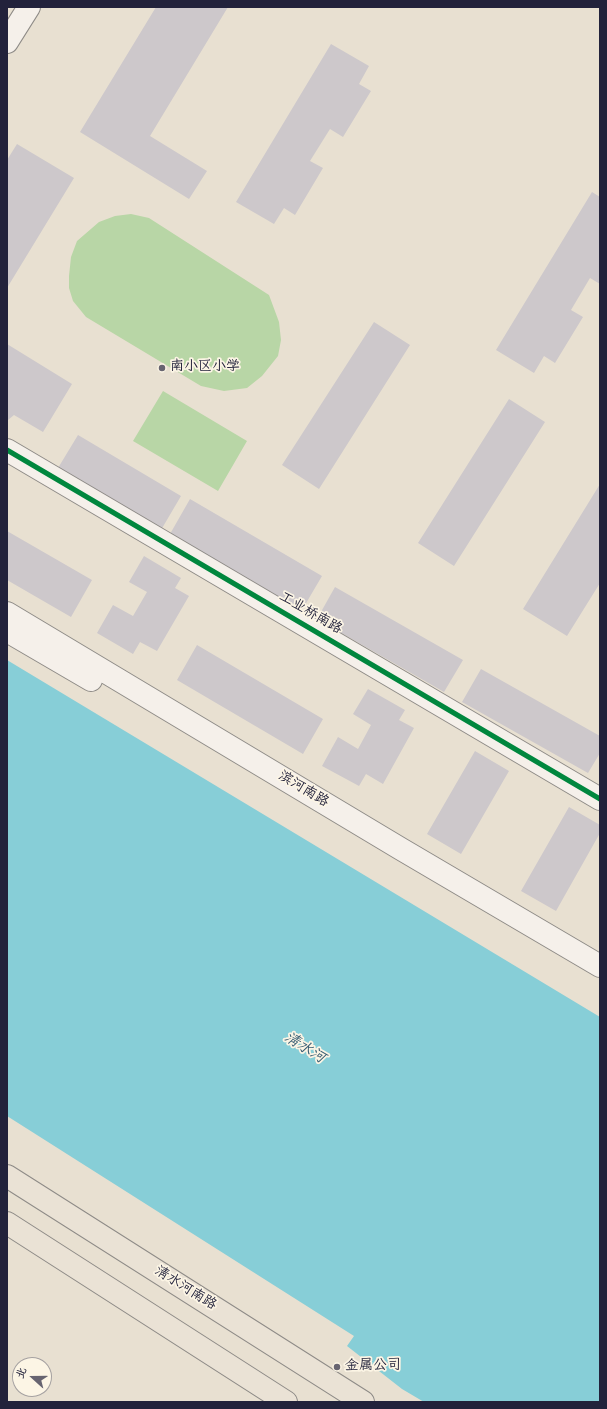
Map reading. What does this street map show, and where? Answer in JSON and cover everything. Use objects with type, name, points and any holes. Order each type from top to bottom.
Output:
[{"type":"main road","points":[[7,42],[29,7]]},
{"type":"main road","name":"工业桥南路","points":[[7,450],[600,799]]},
{"type":"main road","name":"滨河南路","points":[[7,613],[600,966]]},
{"type":"main road","name":"滨河南路","points":[[7,631],[600,982]]},
{"type":"main road","name":"清水河南路","points":[[7,1176],[364,1402]]},
{"type":"main road","points":[[7,1223],[286,1402]]},
{"type":"green space","points":[[131,214],[149,218],[269,295],[279,322],[281,340],[278,356],[262,376],[247,388],[224,391],[201,386],[86,317],[73,301],[69,288],[69,276],[71,257],[77,241],[99,222],[115,216]]},
{"type":"green space","points":[[163,391],[247,441],[218,491],[133,441]]},
{"type":"water","name":"清水河","points":[[7,660],[600,1017],[600,1402],[424,1402],[402,1389],[347,1346],[354,1336],[7,1116]]},
{"type":"building","points":[[156,7],[228,7],[150,136],[207,171],[189,199],[80,132]]},
{"type":"building","points":[[331,44],[369,66],[359,84],[371,91],[343,137],[330,129],[310,161],[323,168],[295,215],[284,208],[274,224],[236,202]]},
{"type":"building","points":[[17,144],[74,178],[7,288],[7,160]]},
{"type":"building","points":[[592,192],[600,197],[600,284],[590,278],[571,310],[583,317],[555,363],[544,356],[534,373],[496,350]]},
{"type":"building","points":[[374,322],[410,345],[319,489],[282,465]]},
{"type":"building","points":[[7,344],[72,384],[43,432],[14,415],[8,420],[7,419]]},
{"type":"building","points":[[509,399],[545,422],[454,566],[418,543]]},
{"type":"building","points":[[78,435],[181,496],[161,530],[58,468]]},
{"type":"building","points":[[600,484],[600,583],[567,636],[523,609]]},
{"type":"building","points":[[190,499],[322,576],[302,610],[170,534]]},
{"type":"building","points":[[7,531],[92,580],[71,617],[7,580]]},
{"type":"building","points":[[144,556],[181,578],[175,588],[189,596],[157,651],[140,642],[133,654],[97,633],[113,605],[133,616],[147,592],[129,582]]},
{"type":"building","points":[[335,587],[463,660],[444,692],[317,619]]},
{"type":"building","points":[[197,645],[323,719],[303,754],[177,680]]},
{"type":"building","points":[[481,669],[600,736],[600,753],[588,773],[462,702]]},
{"type":"building","points":[[368,689],[405,710],[399,720],[414,728],[383,784],[366,774],[359,786],[322,766],[338,737],[358,749],[371,725],[353,714]]},
{"type":"building","points":[[475,751],[509,771],[461,854],[427,834]]},
{"type":"building","points":[[569,807],[600,825],[600,833],[556,911],[521,891]]},
{"type":"cycle path","points":[[7,450],[600,799]]},
{"type":"place","name":"南小区小学","points":[[162,368]]},
{"type":"place","name":"金属公司","points":[[337,1367]]}]
